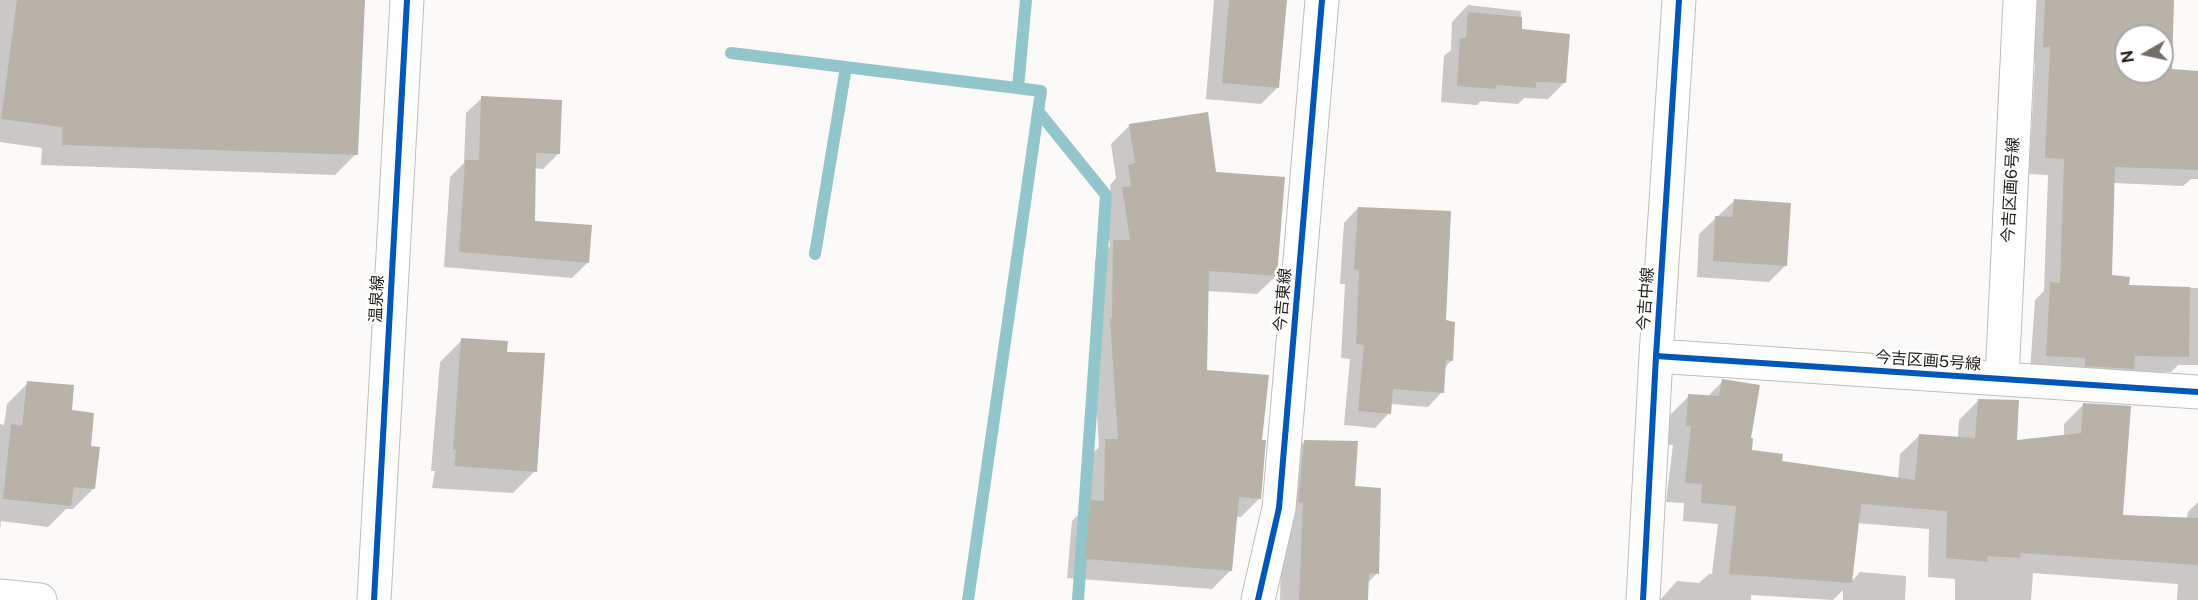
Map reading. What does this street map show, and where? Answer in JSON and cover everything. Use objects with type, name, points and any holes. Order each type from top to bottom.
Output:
[{"type":"street","name":"温泉線","points":[[374,600],[407,0]]},
{"type":"street","name":"今吉東線","points":[[1258,600],[1279,508],[1322,0]]},
{"type":"street","name":"今吉中線","points":[[1643,600],[1678,0]]},
{"type":"street","name":"今吉区画6号線","points":[[2002,379],[2020,0]]},
{"type":"street","name":"今吉区画5号線","points":[[1656,356],[2198,392]]},
{"type":"street","points":[[0,596],[40,600]]},
{"type":"building","points":[[17,0],[365,0],[358,155],[62,145],[62,127],[1,119]]},
{"type":"building","points":[[1229,0],[1287,0],[1279,88],[1222,83]]},
{"type":"building","points":[[2045,0],[2174,0],[2173,24],[2114,24],[2114,84],[2174,84],[2174,69],[2198,71],[2198,170],[2115,167],[2112,275],[2130,277],[2129,285],[2190,287],[2189,357],[2135,356],[2134,369],[2085,366],[2085,358],[2046,356],[2050,282],[2060,283],[2064,159],[2045,158],[2050,47],[2043,47]]},
{"type":"building","points":[[1468,12],[1522,17],[1522,29],[1570,34],[1566,83],[1536,82],[1536,88],[1496,85],[1495,89],[1457,86],[1460,38],[1466,38]]},
{"type":"building","points":[[481,96],[562,100],[560,154],[536,153],[535,221],[592,225],[589,263],[459,252],[465,160],[479,160]]},
{"type":"building","points":[[1208,112],[1216,172],[1285,177],[1277,276],[1209,271],[1207,370],[1269,375],[1262,440],[1266,440],[1261,499],[1239,497],[1232,571],[1085,559],[1090,500],[1104,501],[1105,439],[1118,439],[1110,319],[1112,319],[1113,240],[1130,240],[1122,187],[1131,186],[1128,165],[1135,163],[1129,124]]},
{"type":"building","points":[[1734,199],[1791,203],[1787,266],[1713,261],[1715,216],[1732,217]]},
{"type":"building","points":[[1358,207],[1451,211],[1446,320],[1455,322],[1453,361],[1446,360],[1444,393],[1393,389],[1391,414],[1358,411],[1364,345],[1356,344],[1359,270],[1354,269]]},
{"type":"building","points":[[461,338],[508,341],[507,352],[545,353],[537,472],[454,466],[456,450],[453,450]]},
{"type":"building","points":[[1722,379],[1760,385],[1751,438],[1753,438],[1752,450],[1783,454],[1782,461],[1915,480],[1919,434],[1975,438],[1978,399],[2019,400],[2017,440],[2081,433],[2083,403],[2131,406],[2123,515],[2198,518],[2198,565],[2021,553],[2020,558],[1987,556],[1988,562],[1946,558],[1947,511],[1861,504],[1852,583],[1729,574],[1736,506],[1701,503],[1702,484],[1685,483],[1691,426],[1686,426],[1688,394],[1719,396]]},
{"type":"building","points":[[27,381],[74,385],[72,410],[94,413],[91,446],[100,447],[95,489],[74,487],[71,506],[3,499],[11,424],[22,426]]},
{"type":"building","points":[[1304,440],[1358,441],[1355,486],[1381,488],[1379,574],[1369,573],[1368,600],[1299,600],[1303,503],[1298,502]]},
{"type":"waterway","points":[[1018,88],[1026,0]]},
{"type":"waterway","points":[[731,53],[1041,91],[968,600]]},
{"type":"waterway","points":[[815,254],[846,67]]},
{"type":"waterway","points":[[1038,111],[1106,195],[1078,600]]},
{"type":"cycle path","points":[[374,600],[407,0]]},
{"type":"cycle path","points":[[1258,600],[1279,508],[1322,0]]},
{"type":"cycle path","points":[[1643,600],[1679,0]]},
{"type":"cycle path","points":[[1656,356],[2198,392]]}]
